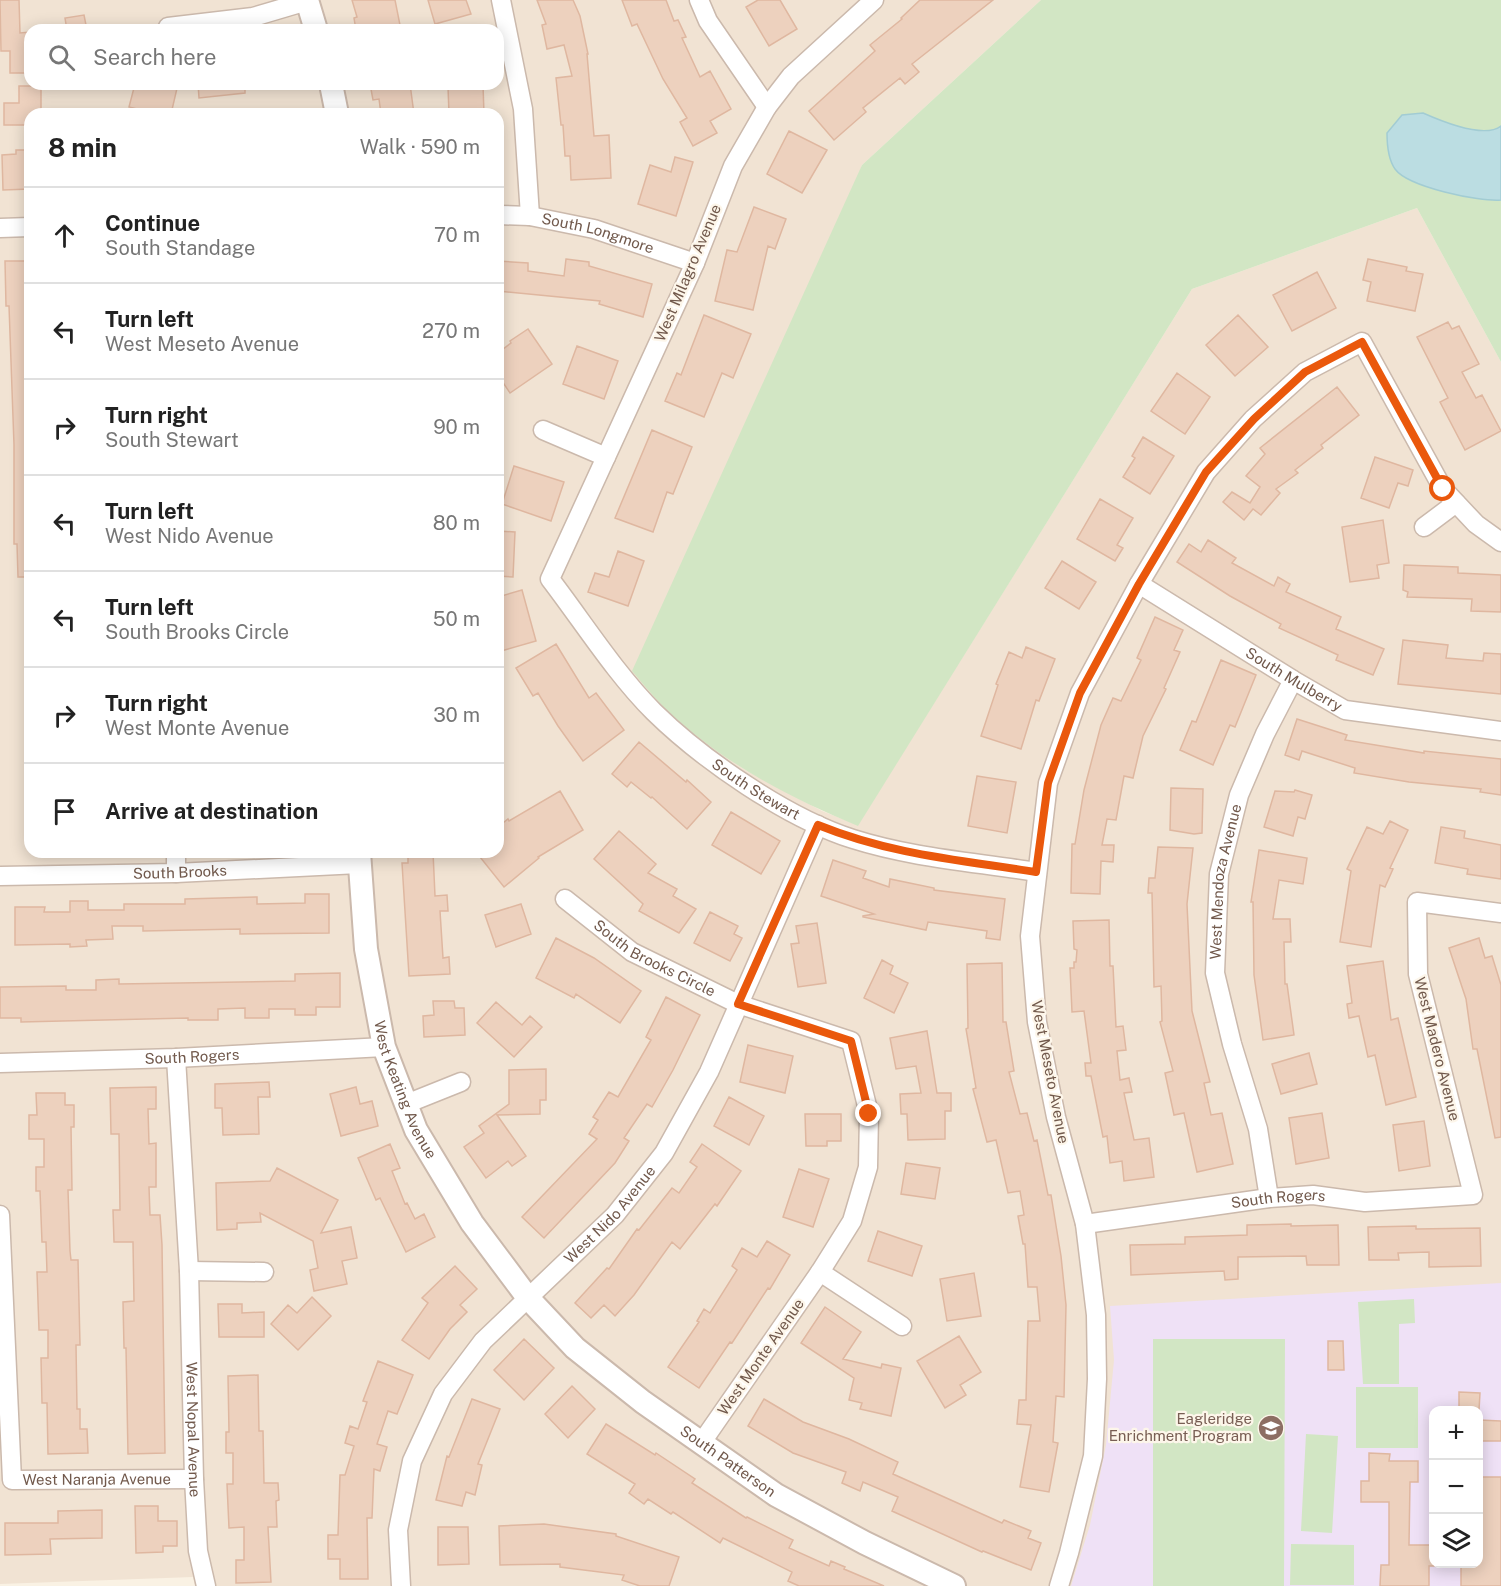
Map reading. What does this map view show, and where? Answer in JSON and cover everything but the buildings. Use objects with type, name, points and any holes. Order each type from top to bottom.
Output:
[{"type":"street","points":[[501,0],[523,109],[530,216]]},
{"type":"street","points":[[699,0],[708,21],[767,107]]},
{"type":"street","name":"West Milagro Avenue","points":[[550,579],[695,263],[734,166],[767,107],[792,76],[874,0]]},
{"type":"street","points":[[194,24],[253,17],[307,1],[314,24]]},
{"type":"street","points":[[332,90],[336,108]]},
{"type":"street","name":"South Longmore","points":[[504,215],[530,216],[594,229],[695,263]]},
{"type":"street","points":[[0,228],[24,227]]},
{"type":"street","name":"West Meseto Avenue","points":[[1059,1586],[1093,1456],[1097,1379],[1096,1315],[1085,1224],[1056,1117],[1037,1022],[1030,936],[1048,783],[1080,693],[1139,584],[1206,472],[1254,419],[1305,372],[1362,342],[1443,489],[1456,502]]},
{"type":"street","points":[[543,430],[606,457]]},
{"type":"street","points":[[1424,527],[1456,502],[1476,524],[1501,542]]},
{"type":"street","name":"South Stewart","points":[[550,579],[628,682],[654,712],[736,778],[818,825],[851,838],[931,858],[1036,872]]},
{"type":"street","name":"South Mulberry","points":[[1139,584],[1345,710],[1501,731]]},
{"type":"street","name":"West Mendoza Avenue","points":[[1269,1198],[1258,1129],[1232,1044],[1215,973],[1219,874],[1239,795],[1265,734],[1293,680]]},
{"type":"street","name":"West Nido Avenue","points":[[401,1586],[398,1530],[412,1461],[443,1394],[483,1341],[615,1215],[664,1153],[709,1072],[818,825]]},
{"type":"street","points":[[176,858],[176,873]]},
{"type":"street","name":"South Brooks","points":[[0,876],[176,873],[359,858]]},
{"type":"street","name":"West Keating Avenue","points":[[359,858],[366,949],[384,1047],[416,1130],[472,1222],[528,1298]]},
{"type":"street","name":"South Brooks Circle","points":[[565,899],[632,952],[738,1004],[851,1041]]},
{"type":"street","name":"West Madero Avenue","points":[[1473,1194],[1418,974],[1417,902],[1501,913]]},
{"type":"street","name":"West Monte Avenue","points":[[702,1442],[820,1272],[852,1221],[868,1167],[869,1114],[851,1041]]},
{"type":"street","name":"South Rogers","points":[[0,1063],[176,1058],[384,1047]]},
{"type":"street","name":"West Nopal Avenue","points":[[176,1058],[189,1271],[198,1551],[206,1586]]},
{"type":"street","points":[[406,1104],[462,1082]]},
{"type":"street","name":"South Rogers","points":[[1085,1224],[1269,1198],[1313,1196],[1365,1202],[1473,1194]]},
{"type":"street","name":"West Naranja Avenue","points":[[0,1215],[12,1480],[194,1479]]},
{"type":"street","points":[[189,1271],[264,1272]]},
{"type":"street","points":[[820,1272],[902,1326]]},
{"type":"street","name":"South Patterson","points":[[528,1298],[575,1348],[643,1402],[776,1495],[865,1543],[954,1586]]},
{"type":"shaded area","points":[[0,0],[1041,0],[862,165],[668,712],[710,746],[747,771],[822,811],[858,825],[1192,289],[1417,208],[1501,362],[1501,1586],[195,1586],[193,1577],[0,1584]]},
{"type":"shaded area","name":"Eagleridge Enrichment Program","points":[[1501,1283],[1501,1586],[1071,1586],[1090,1525],[1106,1445],[1114,1360],[1110,1306]]},
{"type":"green space","points":[[1041,0],[1501,0],[1501,362],[1417,208],[1192,289],[858,826],[807,804],[735,763],[669,712],[632,671],[862,165]]},
{"type":"green space","points":[[1414,1299],[1415,1323],[1399,1324],[1399,1384],[1363,1384],[1358,1302]]},
{"type":"green space","points":[[1153,1339],[1285,1339],[1284,1586],[1153,1586]]},
{"type":"green space","points":[[1356,1387],[1418,1387],[1418,1448],[1356,1448]]},
{"type":"green space","points":[[1306,1434],[1338,1436],[1332,1533],[1301,1531]]},
{"type":"green space","points":[[1291,1544],[1354,1545],[1354,1585],[1290,1585]]},
{"type":"water","points":[[1423,113],[1474,130],[1494,130],[1501,126],[1501,200],[1477,199],[1445,192],[1414,182],[1402,176],[1395,169],[1389,156],[1387,133],[1402,115]]},
{"type":"place","name":"Eagleridge Enrichment Program","points":[[1271,1428]]},
{"type":"route","points":[[869,1114],[851,1041],[738,1004],[818,825],[851,838],[931,858],[1036,872],[1048,783],[1080,693],[1139,584],[1206,472],[1254,419],[1305,372],[1362,342],[1443,489]]}]
